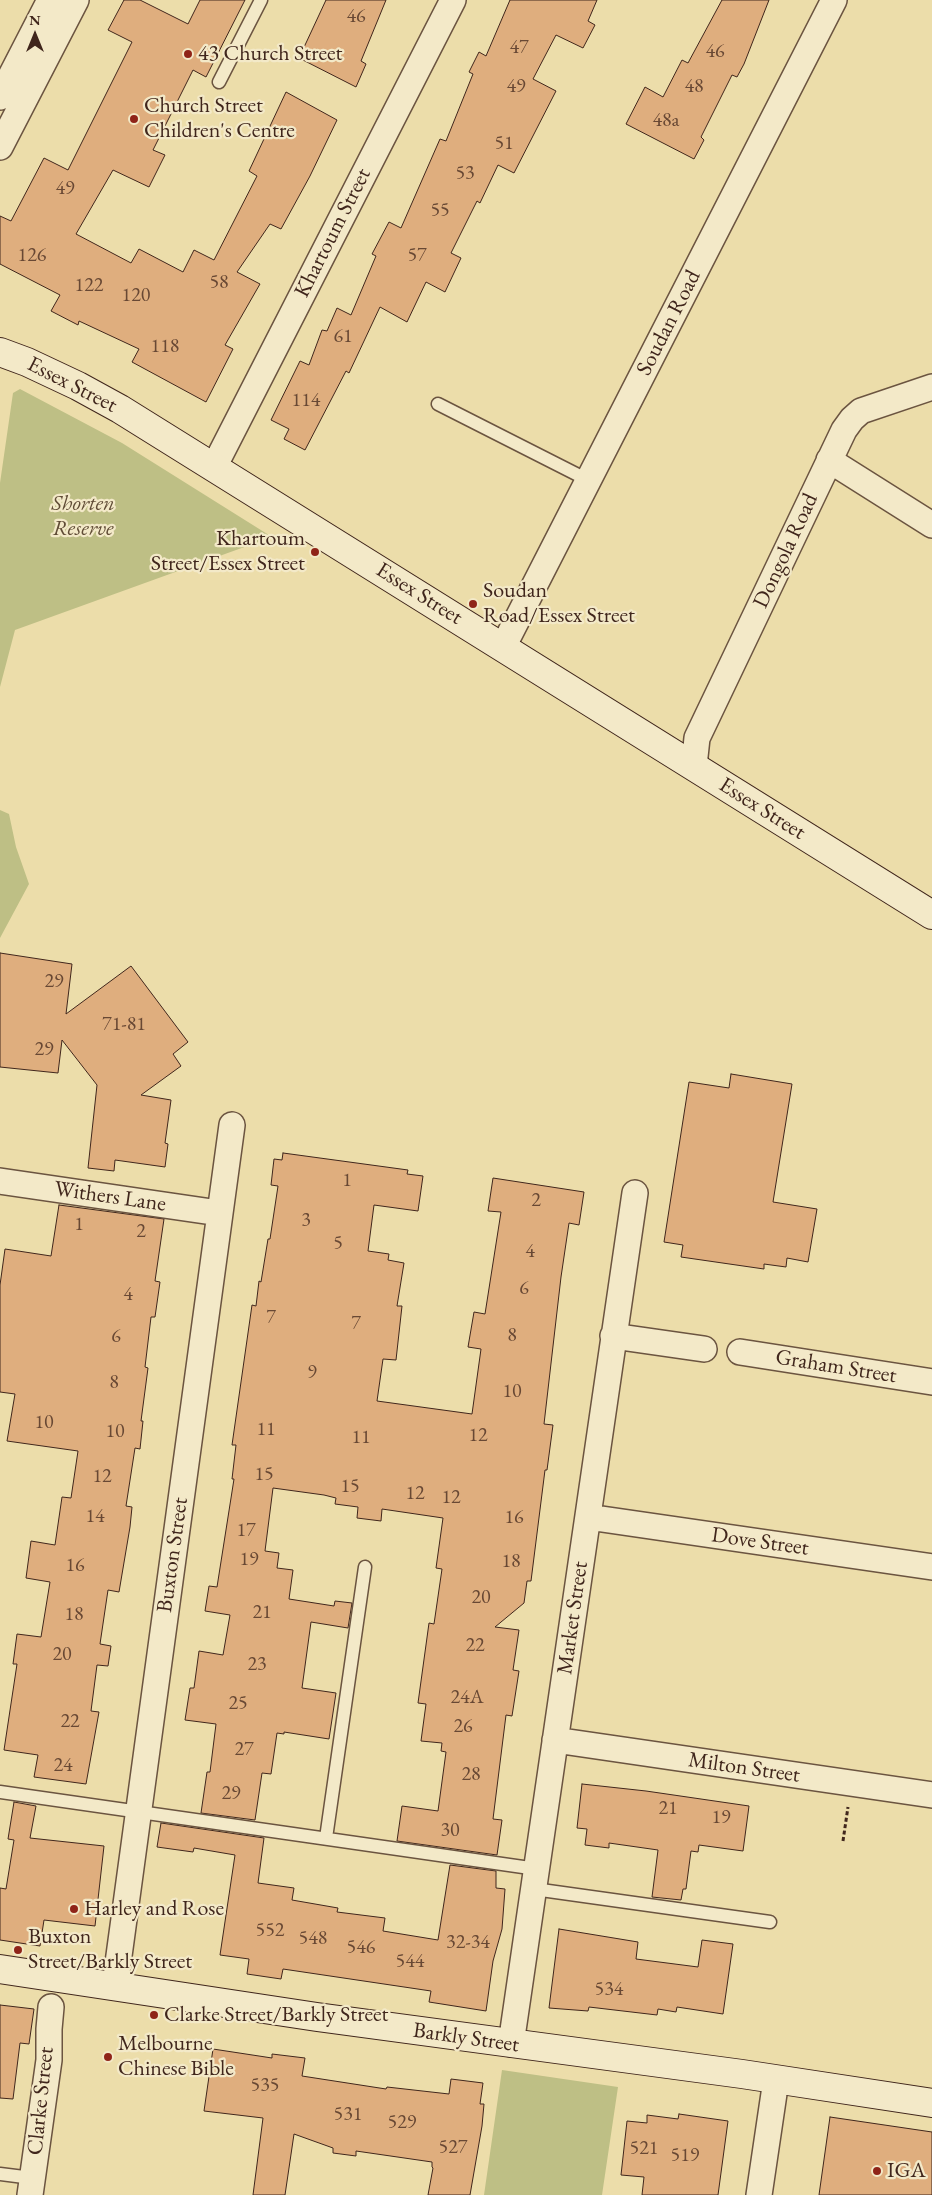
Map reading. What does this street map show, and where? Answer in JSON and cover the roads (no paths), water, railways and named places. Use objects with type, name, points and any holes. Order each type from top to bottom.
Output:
[{"type":"street","points":[[0,97],[50,0]]},
{"type":"street","points":[[0,147],[76,0]]},
{"type":"street","name":"Khartoum Street","points":[[214,467],[452,0]]},
{"type":"street","name":"Soudan Road","points":[[503,646],[834,0]]},
{"type":"street","name":"Essex Street","points":[[0,352],[27,362],[78,386],[120,409],[932,915]]},
{"type":"street","name":"Dongola Road","points":[[694,766],[697,738],[844,430],[861,411],[932,387]]},
{"type":"street","points":[[830,460],[932,525]]},
{"type":"street","name":"Buxton Street","points":[[115,1985],[232,1125]]},
{"type":"street","name":"Withers Lane","points":[[0,1181],[219,1213]]},
{"type":"street","name":"Market Street","points":[[511,2044],[635,1193]]},
{"type":"street","points":[[613,1336],[704,1348]]},
{"type":"street","name":"Graham Street","points":[[740,1352],[932,1382]]},
{"type":"street","name":"Dove Street","points":[[588,1517],[932,1568]]},
{"type":"street","name":"Milton Street","points":[[555,1740],[932,1795]]},
{"type":"street","name":"Barkly Street","points":[[0,1969],[317,2017],[932,2103]]},
{"type":"street","name":"Clarke Street","points":[[31,2187],[49,2060],[51,2007]]},
{"type":"street","points":[[759,2195],[776,2080]]},
{"type":"lane","points":[[219,82],[261,0]]},
{"type":"lane","points":[[438,404],[588,480]]},
{"type":"lane","points":[[326,1838],[365,1567]]},
{"type":"lane","points":[[0,1792],[326,1838],[770,1922]]},
{"type":"lane","points":[[0,2174],[31,2187]]},
{"type":"place","name":"43 Church Street","points":[[188,54]]},
{"type":"place","name":"Church Street Children's Centre","points":[[134,119]]},
{"type":"place","name":"Khartoum Street/Essex Street","points":[[315,552]]},
{"type":"place","name":"Soudan Road/Essex Street","points":[[473,604]]},
{"type":"place","name":"Harley and Rose","points":[[74,1909]]},
{"type":"place","name":"Buxton Street/Barkly Street","points":[[18,1950]]},
{"type":"place","name":"Clarke Street/Barkly Street","points":[[154,2015]]},
{"type":"place","name":"Melbourne Chinese Bible","points":[[108,2057]]},
{"type":"place","name":"IGA","points":[[877,2171]]},
{"type":"park label","name":"Shorten Reserve","points":[[83,516]]}]
